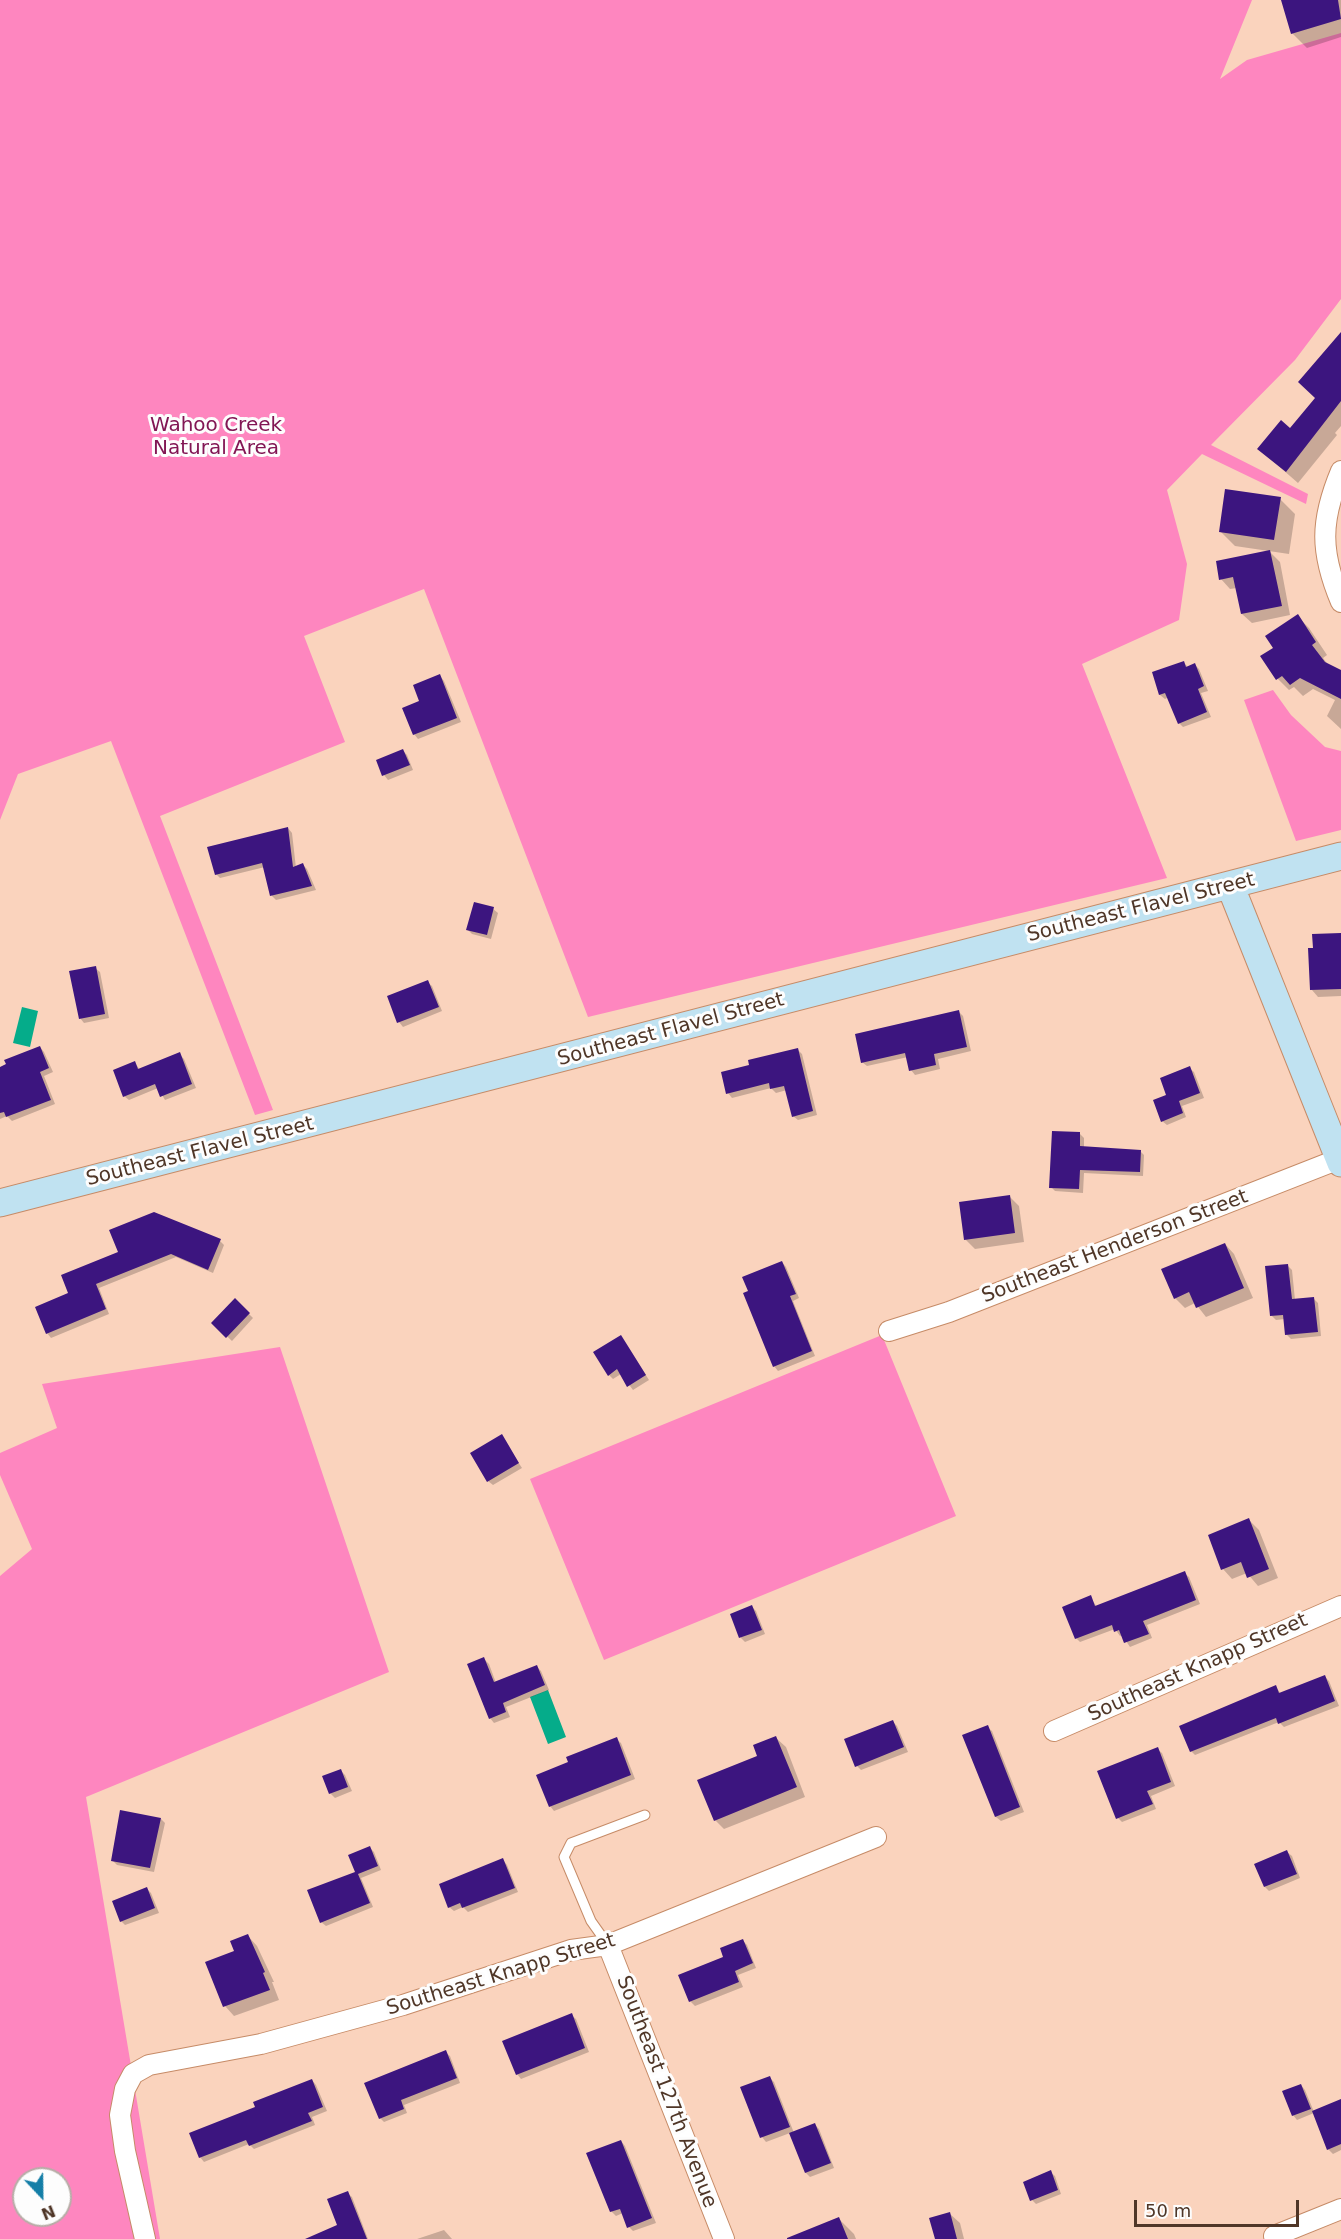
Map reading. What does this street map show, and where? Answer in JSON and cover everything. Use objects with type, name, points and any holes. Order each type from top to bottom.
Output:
[{"type":"street","points":[[1341,471],[1333,490],[1324,530],[1325,555],[1330,576],[1341,602]]},
{"type":"street","name":"Southeast Flavel Street","points":[[0,1203],[1341,856]]},
{"type":"street","points":[[1230,885],[1340,1161]]},
{"type":"street","name":"Southeast Henderson Street","points":[[889,1331],[949,1312],[1340,1161]]},
{"type":"street","name":"Southeast Knapp Street","points":[[1054,1731],[1341,1606]]},
{"type":"street","name":"Southeast Knapp Street","points":[[145,2239],[124,2151],[120,2115],[125,2089],[133,2074],[149,2065],[261,2044],[414,2001],[571,1950],[608,1945],[876,1837]]},
{"type":"street","name":"Southeast 127th Avenue","points":[[608,1945],[724,2239]]},
{"type":"street","points":[[1274,2236],[1341,2209]]},
{"type":"lane","points":[[608,1945],[591,1921],[564,1857],[571,1843],[645,1815]]},
{"type":"green space","name":"Wahoo Creek Natural Area","points":[[0,0],[1252,0],[1220,79],[1247,60],[1341,33],[1341,299],[1295,360],[1211,445],[1308,494],[1306,504],[1202,454],[1167,490],[1187,564],[1179,620],[1082,664],[1167,878],[588,1017],[424,589],[304,636],[345,742],[160,816],[273,1110],[255,1115],[111,741],[18,774],[0,820]]},
{"type":"green space","points":[[1273,690],[1291,715],[1325,747],[1341,751],[1341,830],[1296,841],[1244,700]]},
{"type":"green space","points":[[882,1335],[956,1516],[604,1660],[530,1479]]},
{"type":"green space","points":[[280,1347],[389,1672],[86,1797],[160,2239],[0,2239],[0,1576],[32,1549],[0,1475],[0,1453],[57,1428],[42,1384]]},
{"type":"water","points":[[22,1007],[38,1011],[30,1047],[13,1043]]},
{"type":"water","points":[[548,1690],[566,1737],[548,1744],[530,1697]]},
{"type":"building","points":[[1281,0],[1338,0],[1341,19],[1291,34]]},
{"type":"building","points":[[1341,332],[1341,401],[1286,472],[1257,449],[1281,420],[1290,428],[1315,398],[1298,382]]},
{"type":"building","points":[[1225,489],[1281,497],[1274,540],[1219,532]]},
{"type":"building","points":[[1270,550],[1282,606],[1241,614],[1233,577],[1219,580],[1216,561]]},
{"type":"building","points":[[1298,614],[1316,642],[1312,645],[1325,662],[1341,670],[1341,699],[1300,678],[1290,685],[1282,676],[1276,680],[1260,656],[1273,648],[1265,636]]},
{"type":"building","points":[[1184,661],[1186,667],[1195,663],[1204,686],[1198,689],[1207,712],[1178,724],[1165,693],[1159,695],[1152,672]]},
{"type":"building","points":[[440,674],[457,718],[413,735],[402,708],[419,701],[413,685]]},
{"type":"building","points":[[403,749],[410,765],[382,776],[376,760]]},
{"type":"building","points":[[288,827],[293,867],[303,863],[312,886],[270,896],[262,863],[215,875],[207,847]]},
{"type":"building","points":[[474,902],[494,907],[487,935],[466,930]]},
{"type":"building","points":[[1341,933],[1341,989],[1310,990],[1308,948],[1313,948],[1312,934]]},
{"type":"building","points":[[96,966],[105,1014],[79,1019],[69,971]]},
{"type":"building","points":[[428,980],[439,1007],[397,1023],[387,996]]},
{"type":"building","points":[[959,1010],[967,1047],[934,1054],[936,1065],[909,1071],[905,1053],[861,1063],[855,1034]]},
{"type":"building","points":[[40,1046],[49,1068],[40,1072],[51,1100],[6,1117],[4,1112],[0,1113],[0,1067],[6,1064],[4,1060]]},
{"type":"building","points":[[798,1048],[813,1111],[792,1117],[784,1086],[770,1089],[769,1083],[726,1094],[721,1072],[749,1065],[748,1060]]},
{"type":"building","points":[[180,1052],[192,1084],[160,1097],[155,1084],[123,1097],[113,1070],[135,1061],[138,1069]]},
{"type":"building","points":[[1190,1066],[1200,1093],[1179,1101],[1183,1113],[1161,1122],[1153,1100],[1166,1095],[1160,1078]]},
{"type":"building","points":[[1052,1131],[1080,1132],[1080,1146],[1141,1150],[1140,1172],[1080,1170],[1079,1189],[1049,1188]]},
{"type":"building","points":[[1010,1195],[1015,1233],[964,1240],[959,1202]]},
{"type":"building","points":[[154,1212],[221,1239],[208,1270],[171,1254],[96,1284],[106,1309],[46,1334],[35,1307],[68,1293],[61,1275],[118,1252],[109,1230]]},
{"type":"building","points":[[1225,1243],[1244,1288],[1196,1308],[1189,1292],[1174,1299],[1161,1269]]},
{"type":"building","points":[[782,1261],[796,1294],[790,1296],[812,1351],[773,1367],[743,1293],[748,1291],[742,1277]]},
{"type":"building","points":[[1288,1264],[1292,1299],[1314,1297],[1318,1332],[1285,1335],[1283,1315],[1270,1316],[1265,1266]]},
{"type":"building","points":[[235,1298],[250,1313],[226,1338],[211,1323]]},
{"type":"building","points":[[621,1335],[646,1375],[627,1387],[617,1369],[608,1376],[593,1352]]},
{"type":"building","points":[[502,1434],[519,1463],[487,1482],[470,1453]]},
{"type":"building","points":[[1249,1518],[1269,1569],[1247,1578],[1241,1562],[1221,1570],[1208,1535]]},
{"type":"building","points":[[1185,1571],[1196,1600],[1143,1621],[1149,1634],[1124,1643],[1119,1630],[1114,1632],[1112,1625],[1075,1639],[1062,1607],[1091,1595],[1095,1606]]},
{"type":"building","points":[[752,1605],[762,1630],[739,1638],[730,1614]]},
{"type":"building","points":[[484,1657],[494,1682],[537,1665],[545,1685],[503,1703],[506,1712],[489,1719],[467,1664]]},
{"type":"building","points":[[1325,1675],[1335,1701],[1278,1724],[1276,1718],[1190,1752],[1179,1726],[1276,1685],[1279,1693]]},
{"type":"building","points":[[893,1720],[904,1747],[855,1767],[844,1739]]},
{"type":"building","points":[[988,1725],[1020,1807],[995,1817],[962,1735]]},
{"type":"building","points":[[776,1736],[797,1787],[714,1821],[697,1780],[757,1756],[753,1745]]},
{"type":"building","points":[[617,1737],[631,1775],[549,1807],[536,1775],[568,1762],[566,1757]]},
{"type":"building","points":[[1158,1747],[1171,1782],[1147,1791],[1153,1804],[1116,1819],[1097,1771]]},
{"type":"building","points":[[341,1769],[348,1787],[329,1794],[322,1776]]},
{"type":"building","points":[[120,1810],[161,1818],[150,1868],[111,1861]]},
{"type":"building","points":[[370,1846],[378,1866],[358,1874],[370,1903],[320,1923],[307,1890],[355,1872],[348,1855]]},
{"type":"building","points":[[1287,1850],[1297,1874],[1264,1887],[1254,1864]]},
{"type":"building","points":[[503,1858],[515,1888],[462,1908],[460,1903],[448,1908],[439,1884]]},
{"type":"building","points":[[147,1887],[155,1908],[120,1922],[112,1901]]},
{"type":"building","points":[[248,1934],[265,1972],[263,1973],[270,1990],[223,2007],[205,1962],[234,1951],[230,1941]]},
{"type":"building","points":[[743,1939],[753,1963],[735,1971],[739,1982],[689,2002],[678,1975],[723,1957],[720,1948]]},
{"type":"building","points":[[572,2013],[585,2048],[516,2075],[502,2041]]},
{"type":"building","points":[[446,2050],[457,2078],[401,2100],[404,2109],[379,2119],[364,2083]]},
{"type":"building","points":[[770,2076],[790,2127],[760,2138],[740,2087]]},
{"type":"building","points":[[312,2079],[323,2107],[308,2113],[312,2121],[249,2146],[246,2140],[199,2158],[189,2133],[255,2107],[253,2102]]},
{"type":"building","points":[[1301,2084],[1311,2109],[1292,2116],[1282,2091]]},
{"type":"building","points":[[1341,2099],[1341,2144],[1327,2150],[1312,2111]]},
{"type":"building","points":[[815,2123],[831,2163],[805,2173],[789,2133]]},
{"type":"building","points":[[621,2140],[652,2218],[627,2228],[620,2209],[610,2212],[586,2153]]},
{"type":"building","points":[[1051,2170],[1058,2190],[1030,2201],[1023,2182]]},
{"type":"building","points":[[348,2191],[367,2239],[305,2239],[337,2225],[327,2199]]},
{"type":"building","points":[[950,2212],[957,2239],[935,2239],[929,2218]]},
{"type":"building","points":[[839,2217],[848,2239],[787,2239],[787,2238]]}]
